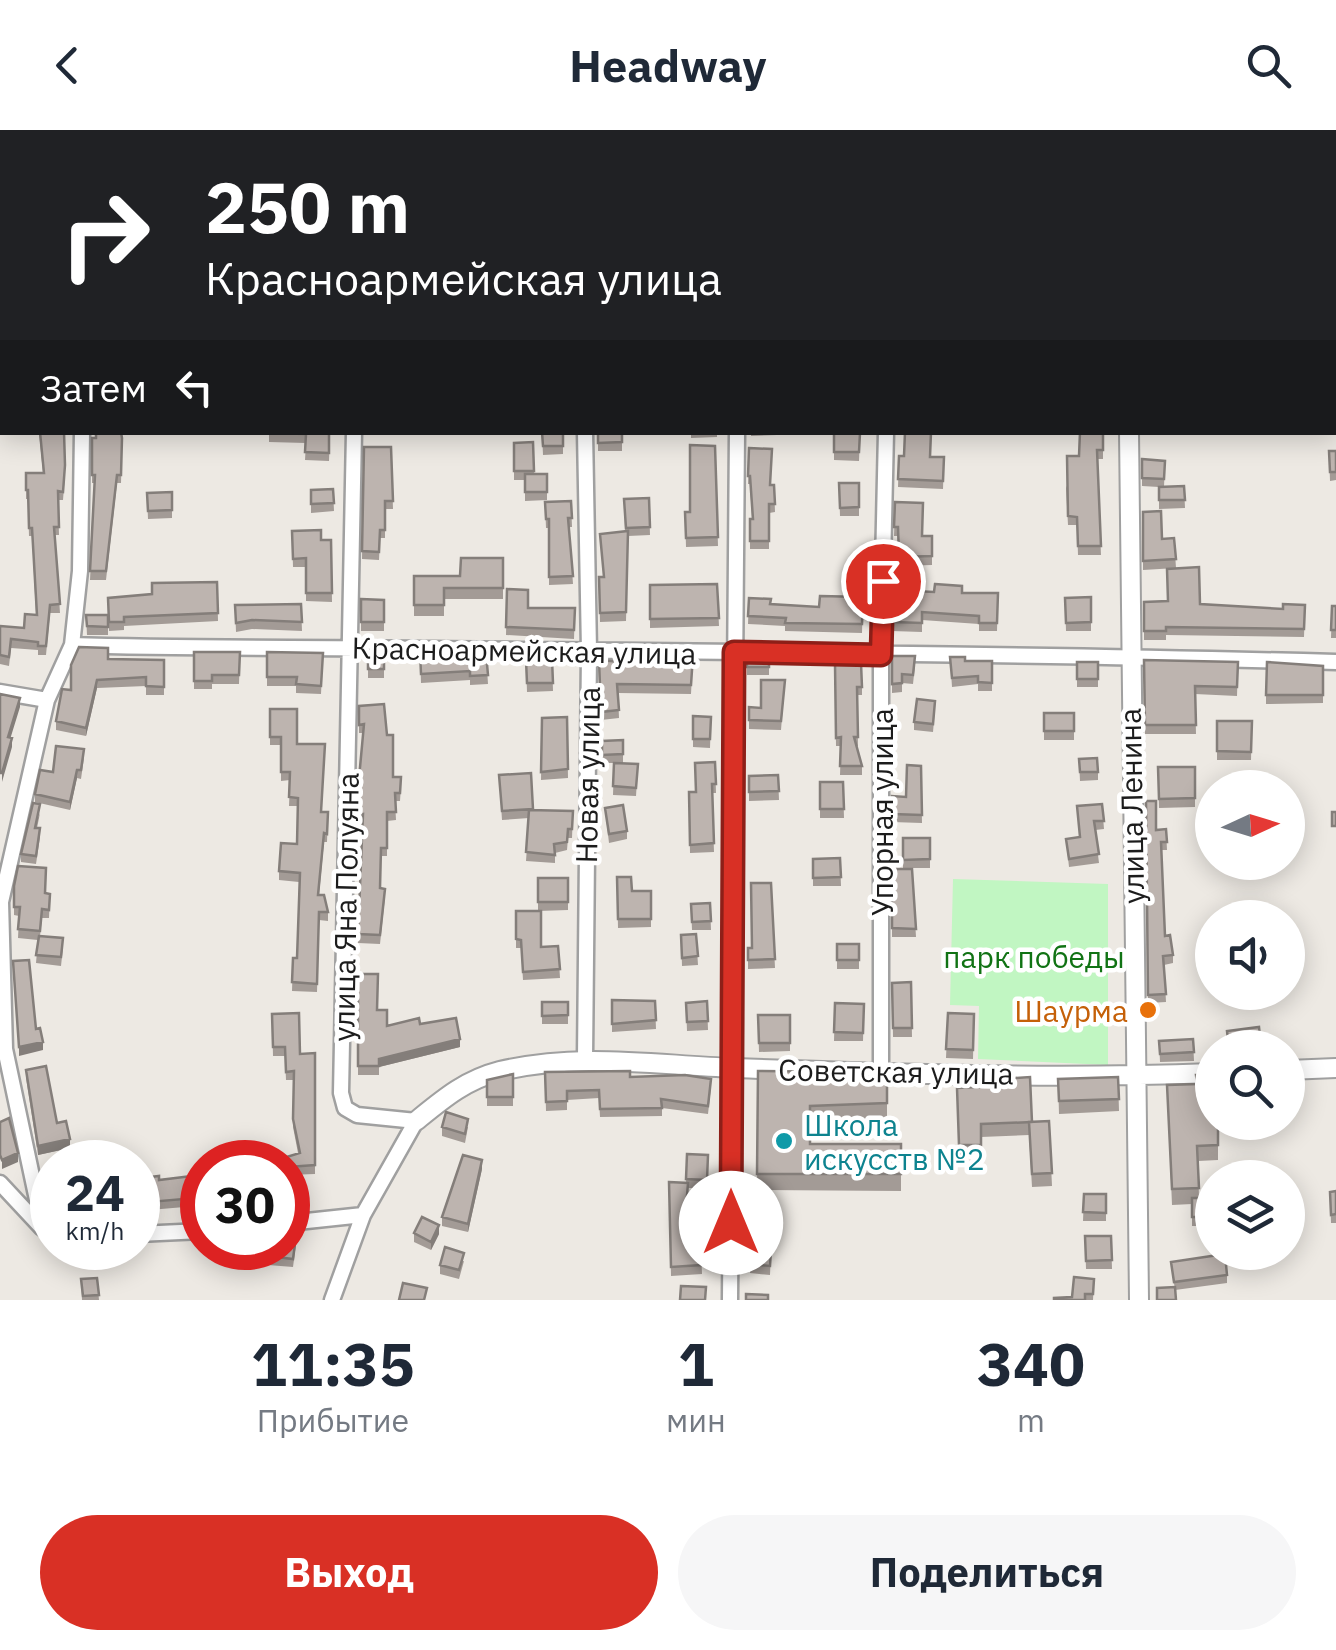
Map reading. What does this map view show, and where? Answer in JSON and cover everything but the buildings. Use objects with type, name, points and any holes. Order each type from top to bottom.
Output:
[{"type":"street","points":[[30,1154],[5,1049],[2,902],[47,700],[72,645],[80,571],[82,435]]},
{"type":"street","name":"улица Яна Полуяна","points":[[354,435],[341,1093],[345,1108],[357,1115],[416,1121]]},
{"type":"street","name":"Новая улица","points":[[584,435],[588,651],[585,1058]]},
{"type":"street","points":[[730,1300],[737,435]]},
{"type":"street","name":"Упорная улица","points":[[882,1071],[881,655],[886,435]]},
{"type":"street","name":"улица Ленина","points":[[1129,435],[1138,1300]]},
{"type":"street","name":"Красноармейская улица","points":[[72,645],[214,650],[1129,656],[1336,662]]},
{"type":"street","points":[[0,692],[47,700]]},
{"type":"street","name":"Советская улица","points":[[416,1121],[462,1084],[500,1071],[585,1058],[732,1068],[1134,1076],[1195,1074]]},
{"type":"street","points":[[1305,1069],[1336,1068]]},
{"type":"street","points":[[332,1300],[363,1216],[416,1121]]},
{"type":"street","points":[[0,1183],[30,1212]]},
{"type":"street","points":[[310,1221],[363,1216]]},
{"type":"green space","name":"парк победы","points":[[953,879],[1108,884],[1108,1065],[978,1059],[979,1006],[950,1005]]},
{"type":"place","name":"Шаурма","points":[[1148,1010]]},
{"type":"place","name":"Школа искусств №2","points":[[784,1141]]},
{"type":"route","points":[[731,1223],[734,652],[881,655],[883,581]]}]
